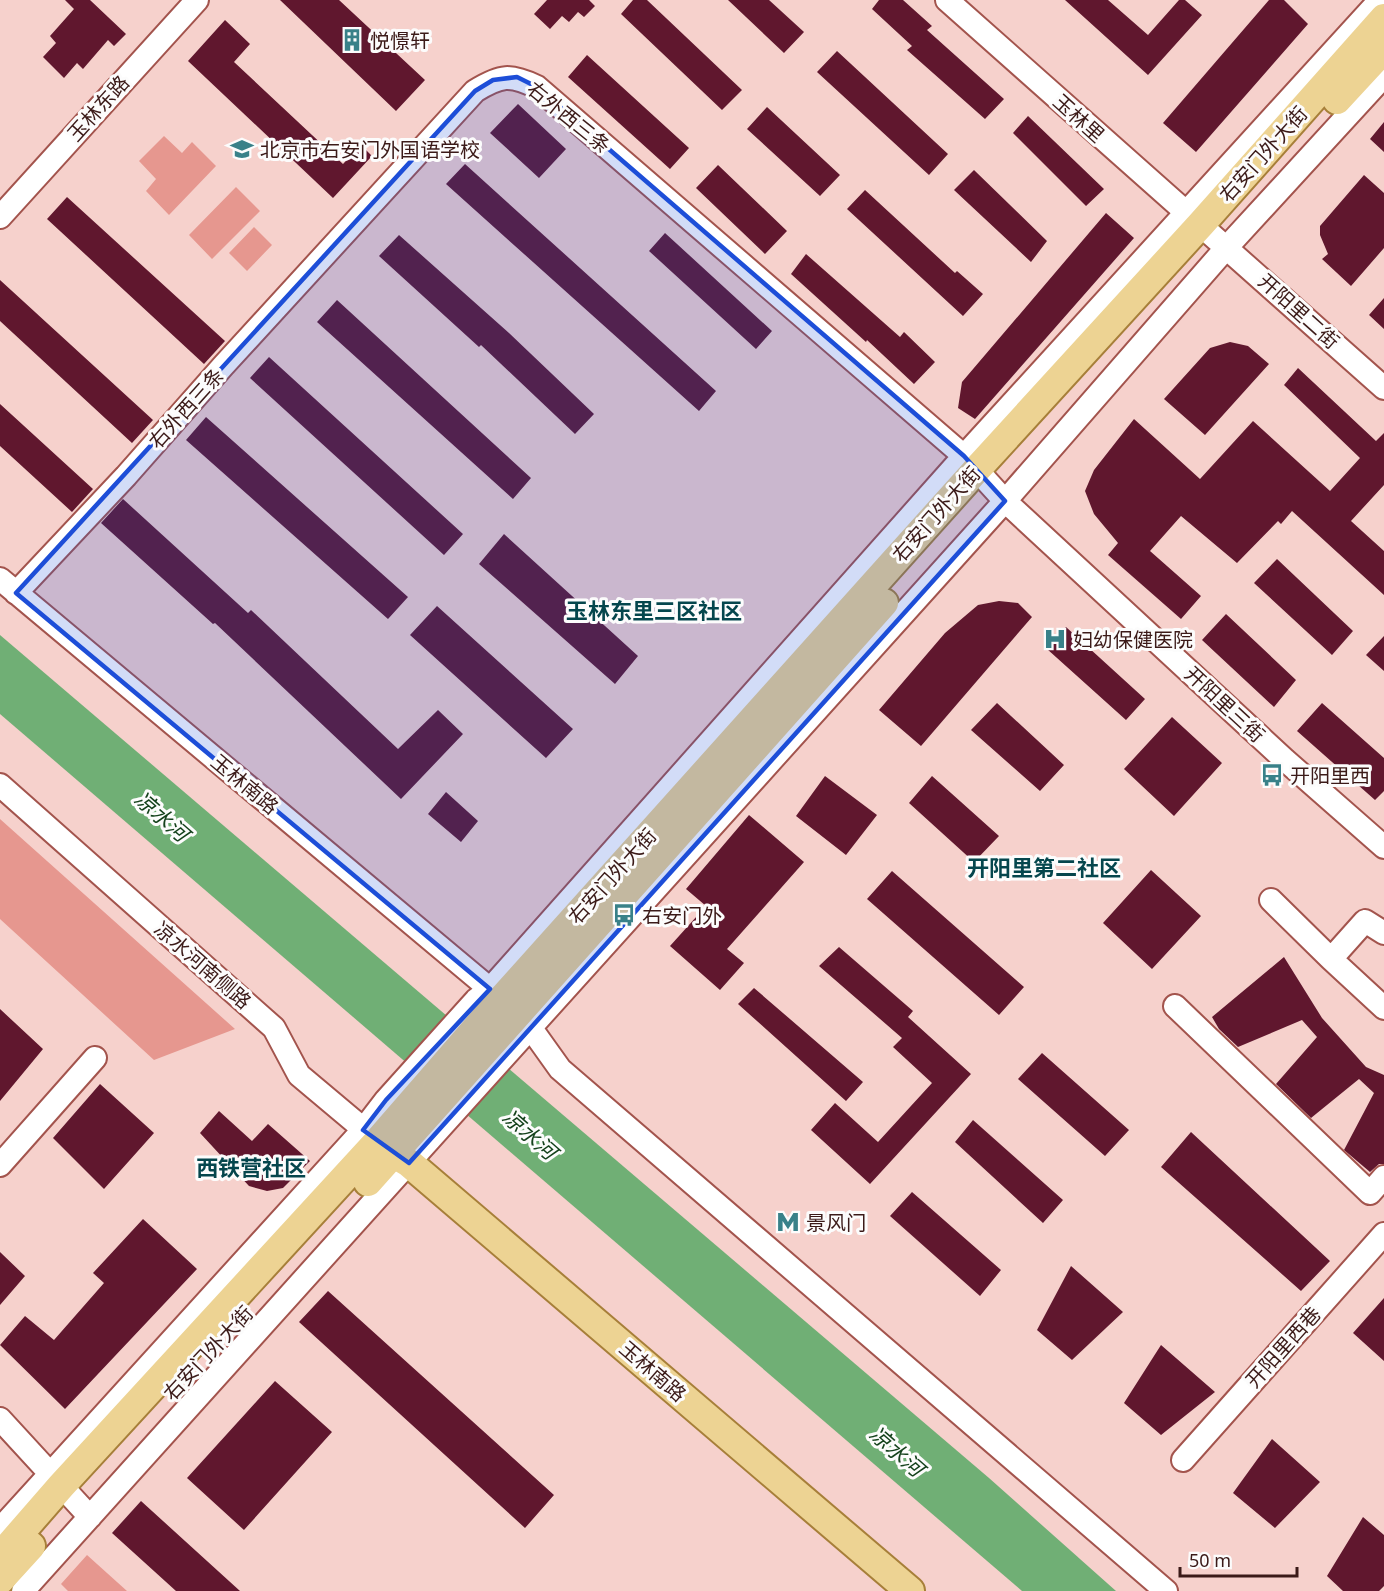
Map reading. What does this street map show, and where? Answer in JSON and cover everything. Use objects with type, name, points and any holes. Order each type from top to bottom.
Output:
[{"type":"main road","name":"右安门外大街","points":[[1,1554],[68,1494],[386,1147],[408,1119],[1207,230],[1384,18]]},
{"type":"main road","name":"右安门外大街","points":[[1207,230],[1384,49]]},
{"type":"main road","name":"玉林南路","points":[[386,1147],[910,1591]]},
{"type":"street","name":"玉林东路","points":[[0,217],[197,0]]},
{"type":"street","name":"玉林里","points":[[947,0],[1207,230]]},
{"type":"street","points":[[1,1554],[68,1494],[386,1147],[408,1119],[1207,230],[1380,0]]},
{"type":"street","points":[[1207,230],[1384,76]]},
{"type":"street","name":"右外西三条","points":[[8,586],[126,476],[259,326],[475,91],[493,80],[517,77],[537,87],[984,478]]},
{"type":"street","name":"开阳里二街","points":[[1207,230],[1384,388]]},
{"type":"street","name":"开阳里三街","points":[[984,478],[1286,760],[1384,847]]},
{"type":"street","name":"玉林南路","points":[[8,586],[502,1015],[560,1069],[1166,1591]]},
{"type":"street","name":"凉水河南侧路","points":[[0,785],[274,1028],[298,1075],[386,1147]]},
{"type":"street","points":[[1270,900],[1384,1008]]},
{"type":"street","points":[[1331,959],[1365,921],[1384,933]]},
{"type":"street","points":[[1174,1006],[1370,1193],[1384,1177]]},
{"type":"street","points":[[0,1165],[95,1058]]},
{"type":"street","name":"开阳里西巷","points":[[1183,1460],[1384,1234]]},
{"type":"street","points":[[0,1419],[68,1494]]},
{"type":"street","points":[[22,1591],[68,1494]]},
{"type":"highlighted area","points":[[517,77],[537,87],[964,456],[1005,501],[409,1163],[363,1130],[386,1100],[490,989],[16,593],[475,91],[493,80]]},
{"type":"shaded area","points":[[164,136],[182,153],[192,142],[216,166],[169,215],[146,191],[156,179],[139,161]]},
{"type":"shaded area","points":[[236,187],[260,211],[212,259],[189,235]]},
{"type":"shaded area","points":[[254,227],[272,245],[247,271],[229,253]]},
{"type":"shaded area","points":[[0,819],[235,1029],[154,1060],[0,919]]},
{"type":"shaded area","points":[[87,1555],[127,1591],[68,1591],[61,1584]]},
{"type":"water","name":"凉水河","points":[[0,635],[989,1478],[1116,1591],[1022,1591],[0,714]]},
{"type":"building","points":[[65,0],[90,0],[126,34],[114,46],[108,40],[83,69],[77,63],[64,78],[43,57],[56,43],[50,36],[74,9]]},
{"type":"building","name":"悦憬轩","points":[[280,0],[339,0],[425,80],[396,111]]},
{"type":"building","points":[[547,0],[589,0],[595,6],[584,17],[578,12],[569,22],[562,16],[550,29],[534,14]]},
{"type":"building","points":[[633,0],[647,0],[742,90],[722,110],[621,14]]},
{"type":"building","points":[[728,0],[769,0],[804,32],[784,53]]},
{"type":"building","points":[[879,0],[903,0],[932,26],[927,30],[1004,99],[985,119],[907,50],[912,46],[872,9]]},
{"type":"building","points":[[1065,0],[1108,0],[1148,35],[1179,0],[1185,0],[1202,15],[1148,75]]},
{"type":"building","points":[[1269,0],[1284,0],[1308,24],[1196,152],[1163,123]]},
{"type":"building","points":[[225,20],[250,44],[234,62],[343,164],[361,145],[372,156],[333,198],[188,61]]},
{"type":"building","points":[[837,51],[948,154],[929,175],[817,72]]},
{"type":"building","points":[[587,55],[689,148],[670,169],[568,77]]},
{"type":"building","points":[[518,104],[566,149],[539,178],[490,133]]},
{"type":"building","points":[[767,107],[840,175],[820,196],[747,129]]},
{"type":"building","points":[[1028,116],[1104,189],[1086,206],[1013,133]]},
{"type":"building","points":[[1384,122],[1384,152],[1370,139]]},
{"type":"building","points":[[465,164],[716,391],[699,411],[446,184]]},
{"type":"building","points":[[718,165],[787,231],[765,254],[696,188]]},
{"type":"building","points":[[974,170],[1047,241],[1031,262],[954,190]]},
{"type":"building","points":[[1364,175],[1384,193],[1384,248],[1351,286],[1322,259],[1328,254],[1320,235],[1320,226]]},
{"type":"building","points":[[865,190],[955,273],[957,271],[983,294],[963,316],[847,209]]},
{"type":"building","points":[[67,197],[225,341],[204,364],[47,219]]},
{"type":"building","points":[[1106,213],[1134,238],[975,419],[958,408],[962,382]]},
{"type":"building","points":[[665,233],[772,331],[756,349],[649,251]]},
{"type":"building","points":[[399,235],[509,333],[594,414],[575,434],[481,345],[479,347],[379,256]]},
{"type":"building","points":[[806,254],[900,337],[904,332],[935,362],[914,384],[791,274]]},
{"type":"building","points":[[0,280],[153,420],[132,443],[0,321]]},
{"type":"building","points":[[1384,298],[1384,329],[1369,315]]},
{"type":"building","points":[[337,300],[531,478],[513,499],[317,322]]},
{"type":"building","points":[[1230,342],[1248,346],[1269,364],[1205,435],[1164,399],[1210,348]]},
{"type":"building","points":[[269,357],[463,534],[444,555],[250,378]]},
{"type":"building","points":[[1298,368],[1376,441],[1384,433],[1384,485],[1351,521],[1384,551],[1384,595],[1292,511],[1281,524],[1278,521],[1237,563],[1181,516],[1150,551],[1201,596],[1181,619],[1108,555],[1118,543],[1094,514],[1085,491],[1094,470],[1134,419],[1200,479],[1253,421],[1330,491],[1360,458],[1284,385]]},
{"type":"building","points":[[0,404],[93,489],[72,512],[0,446]]},
{"type":"building","points":[[206,417],[408,597],[388,619],[186,440]]},
{"type":"building","points":[[123,499],[248,613],[251,610],[398,749],[438,710],[463,734],[401,799],[215,623],[213,624],[101,523]]},
{"type":"building","points":[[504,534],[638,656],[615,684],[479,564]]},
{"type":"building","points":[[1277,559],[1353,631],[1332,655],[1254,583]]},
{"type":"building","points":[[999,601],[1018,603],[1032,617],[921,746],[879,710],[945,633],[978,605]]},
{"type":"building","points":[[437,606],[573,729],[546,758],[410,635]]},
{"type":"building","points":[[1226,614],[1296,680],[1274,707],[1202,640]]},
{"type":"building","points":[[1066,627],[1145,699],[1126,720],[1047,649]]},
{"type":"building","points":[[1384,636],[1384,671],[1366,655]]},
{"type":"building","points":[[997,703],[1064,765],[1040,791],[971,730]]},
{"type":"building","points":[[1322,703],[1384,758],[1384,791],[1375,800],[1297,731]]},
{"type":"building","points":[[1172,717],[1222,763],[1174,816],[1124,769]]},
{"type":"building","points":[[825,776],[877,815],[846,855],[796,816]]},
{"type":"building","points":[[932,776],[999,836],[974,862],[909,803]]},
{"type":"building","points":[[446,792],[478,821],[461,842],[428,814]]},
{"type":"building","points":[[749,815],[804,862],[727,949],[744,963],[720,990],[670,946],[706,906],[686,889]]},
{"type":"building","points":[[1151,870],[1201,916],[1152,969],[1103,923]]},
{"type":"building","points":[[892,871],[1024,987],[999,1015],[867,899]]},
{"type":"building","points":[[839,947],[913,1011],[908,1017],[971,1074],[870,1184],[811,1130],[835,1103],[878,1142],[932,1083],[893,1047],[902,1038],[819,966]]},
{"type":"building","points":[[1284,957],[1322,1018],[1366,1067],[1384,1075],[1384,1164],[1379,1164],[1370,1172],[1344,1150],[1374,1093],[1359,1079],[1311,1118],[1276,1084],[1317,1037],[1302,1020],[1238,1047],[1219,1029],[1212,1017]]},
{"type":"building","points":[[754,988],[863,1082],[846,1101],[738,1004]]},
{"type":"building","points":[[0,1009],[43,1049],[0,1101]]},
{"type":"building","points":[[1042,1053],[1129,1130],[1105,1156],[1018,1079]]},
{"type":"building","points":[[100,1084],[154,1133],[104,1189],[53,1138]]},
{"type":"building","points":[[219,1111],[252,1141],[268,1124],[310,1161],[283,1188],[267,1191],[249,1186],[200,1133]]},
{"type":"building","points":[[973,1120],[1063,1200],[1043,1223],[955,1142]]},
{"type":"building","points":[[1191,1132],[1330,1261],[1301,1291],[1161,1167]]},
{"type":"building","points":[[912,1192],[1001,1270],[980,1296],[890,1216]]},
{"type":"building","points":[[143,1219],[197,1269],[65,1409],[0,1345],[25,1316],[54,1340],[104,1283],[93,1273]]},
{"type":"building","points":[[0,1252],[25,1276],[0,1305]]},
{"type":"building","points":[[1071,1266],[1123,1312],[1072,1360],[1037,1330]]},
{"type":"building","points":[[328,1291],[554,1495],[525,1528],[299,1322]]},
{"type":"building","points":[[1384,1298],[1384,1361],[1353,1333]]},
{"type":"building","points":[[1161,1345],[1215,1392],[1161,1435],[1124,1403]]},
{"type":"building","points":[[275,1381],[332,1432],[244,1530],[187,1478]]},
{"type":"building","points":[[1272,1439],[1320,1482],[1275,1528],[1233,1493]]},
{"type":"building","points":[[141,1501],[240,1591],[176,1591],[112,1533]]},
{"type":"building","points":[[1363,1517],[1384,1535],[1384,1586],[1379,1591],[1343,1591],[1327,1576]]},
{"type":"place","name":"悦憬轩","points":[[352,40]]},
{"type":"place","name":"北京市右安门外国语学校","points":[[242,149]]},
{"type":"place","name":"妇幼保健医院","points":[[1055,639]]},
{"type":"place","name":"开阳里西","points":[[1272,775]]},
{"type":"place","name":"右安门外","points":[[624,915]]},
{"type":"place","name":"景风门","points":[[788,1222]]},
{"type":"district","name":"玉林东里三区社区","points":[[654,610]]},
{"type":"district","name":"开阳里第二社区","points":[[1044,867]]},
{"type":"district","name":"西铁营社区","points":[[251,1167]]}]
